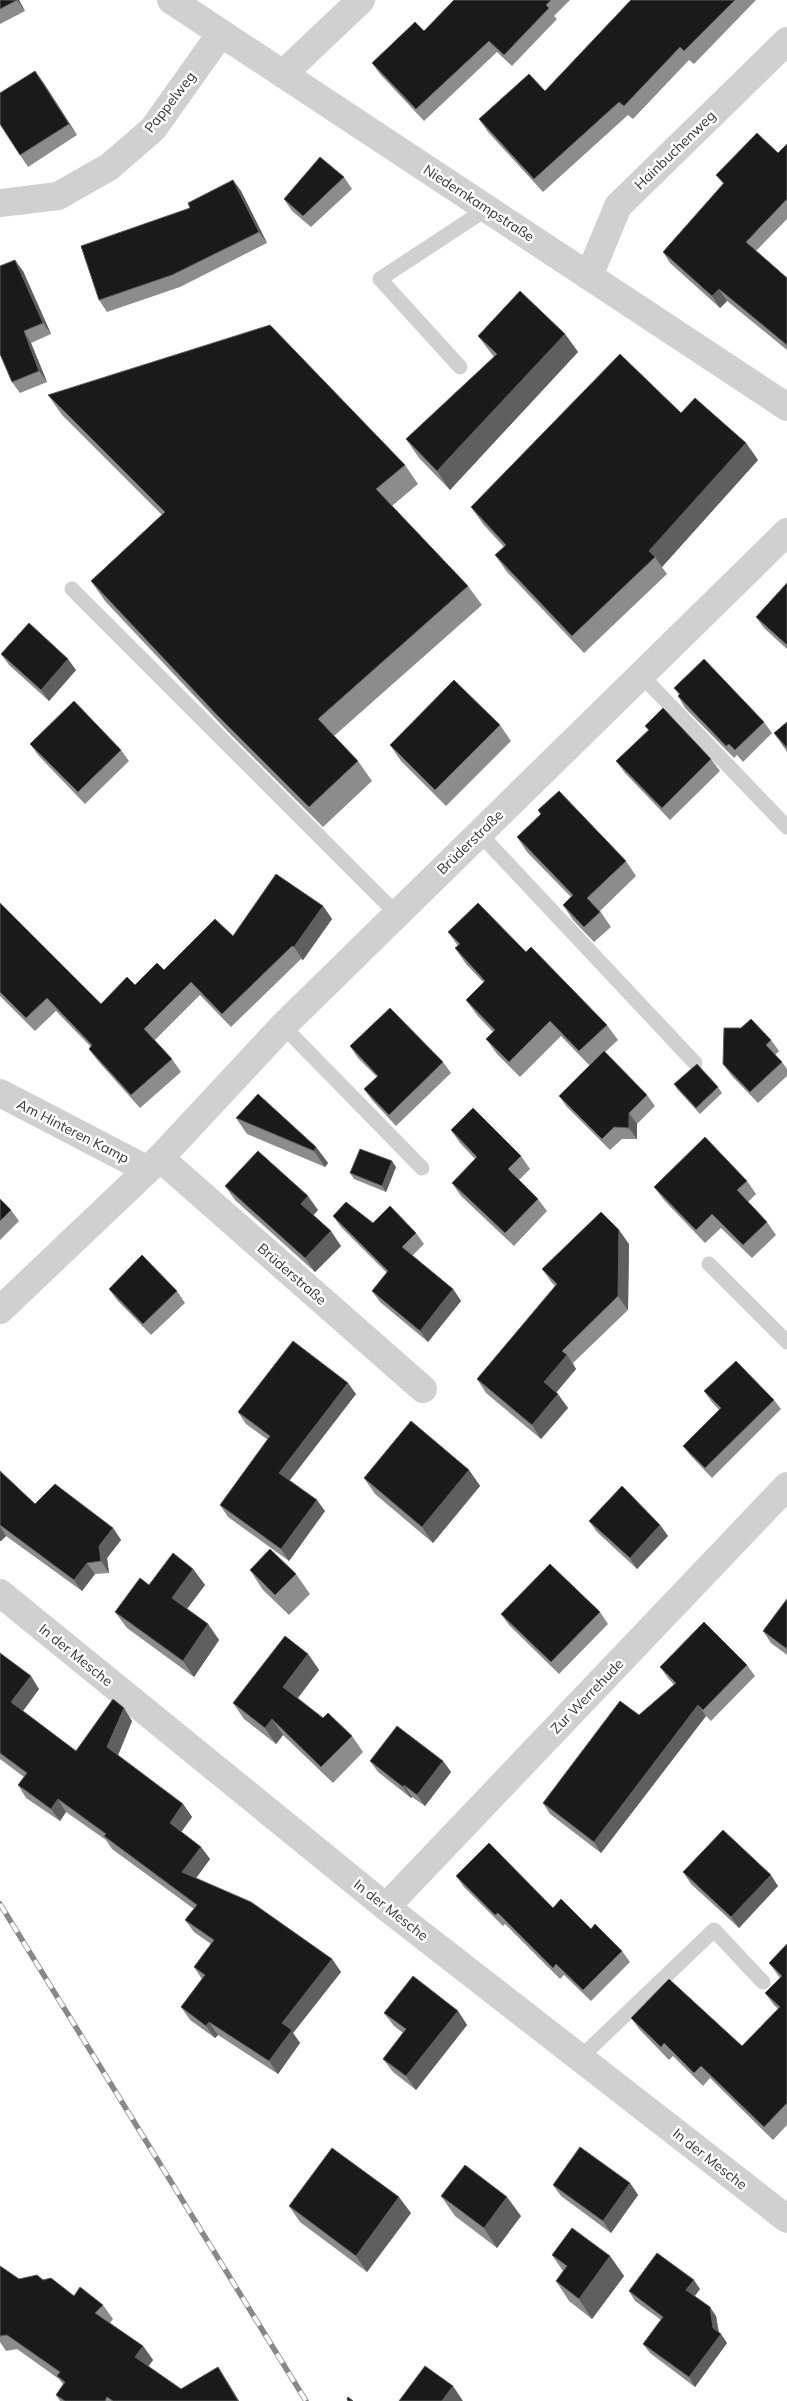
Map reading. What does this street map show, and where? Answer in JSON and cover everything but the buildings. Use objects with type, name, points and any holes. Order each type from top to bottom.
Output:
[{"type":"street","name":"Niedernkampstraße","points":[[171,0],[787,407]]},
{"type":"street","points":[[283,74],[361,0]]},
{"type":"street","name":"Pappelweg","points":[[0,203],[58,196],[109,167],[153,129],[221,33]]},
{"type":"street","name":"Hainbuchenweg","points":[[589,276],[618,206],[787,41]]},
{"type":"street","name":"Brüderstraße","points":[[0,1310],[153,1163],[283,1026],[787,532]]},
{"type":"street","name":"Am Hinteren Kamp","points":[[0,1094],[153,1163]]},
{"type":"street","name":"Brüderstraße","points":[[153,1163],[423,1390]]},
{"type":"street","name":"Zur Werrehude","points":[[386,1907],[787,1486]]},
{"type":"street","name":"In der Mesche","points":[[0,1593],[386,1907],[787,2220]]},
{"type":"lane","points":[[460,367],[380,279],[488,208]]},
{"type":"lane","points":[[72,589],[398,914]]},
{"type":"lane","points":[[641,675],[787,827]]},
{"type":"lane","points":[[479,833],[695,1063]]},
{"type":"lane","points":[[283,1026],[422,1168]]},
{"type":"lane","points":[[709,1264],[787,1342]]},
{"type":"lane","points":[[580,2058],[714,1930],[763,1982]]},
{"type":"railway","points":[[0,1904],[306,2401]]}]
